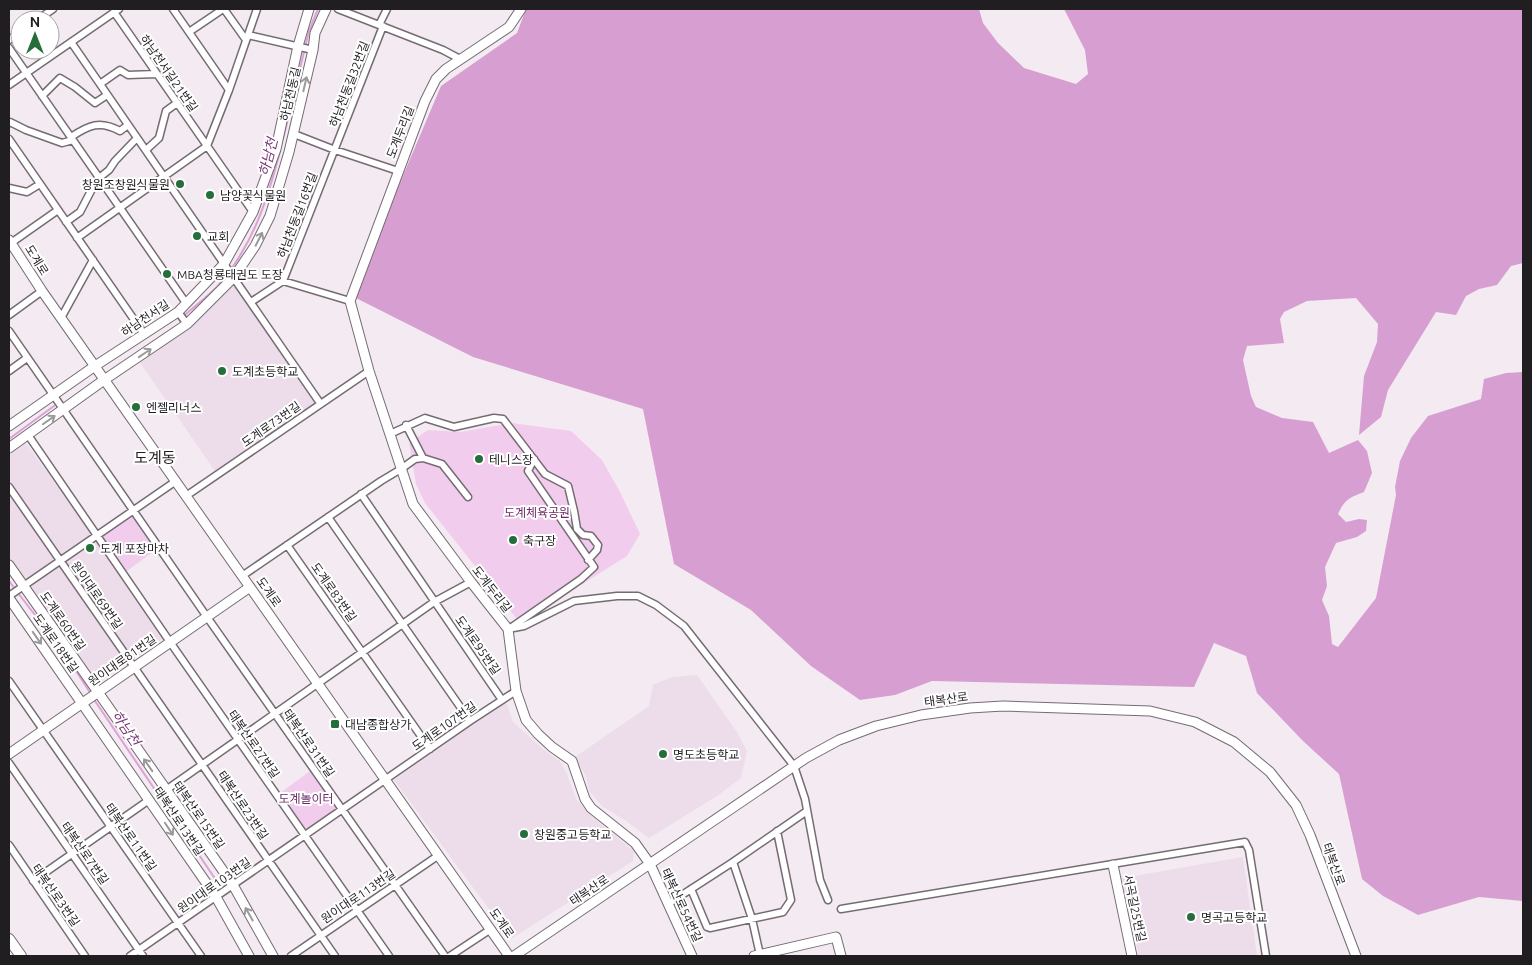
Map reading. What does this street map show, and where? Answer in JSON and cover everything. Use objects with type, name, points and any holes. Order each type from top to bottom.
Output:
[{"type":"main road","points":[[9,939],[21,956]]},
{"type":"street","points":[[173,9],[229,90]]},
{"type":"street","points":[[189,32],[223,9],[247,37],[312,49]]},
{"type":"street","points":[[77,238],[207,146],[257,9]]},
{"type":"street","name":"하남천서길","points":[[9,426],[95,366],[178,312],[225,265],[253,212],[276,149],[309,9]]},
{"type":"street","name":"하남천동길","points":[[104,380],[187,324],[233,276],[255,246],[270,216],[294,134],[315,33],[326,9]]},
{"type":"street","points":[[338,9],[443,50],[460,59]]},
{"type":"street","name":"하남천동길32번길","points":[[335,150],[387,9]]},
{"type":"street","points":[[9,84],[116,10]]},
{"type":"street","name":"하남천서길21번길","points":[[116,10],[156,74],[253,212]]},
{"type":"street","name":"도계두리길","points":[[519,10],[509,27],[460,59],[436,79],[425,101],[398,170],[350,301],[369,371],[413,504],[470,582],[508,629],[516,691],[526,720],[552,747],[572,761],[591,808],[635,843],[650,864]]},
{"type":"street","points":[[71,42],[320,403]]},
{"type":"street","points":[[9,48],[186,303]]},
{"type":"street","points":[[100,84],[120,70],[128,75],[156,74]]},
{"type":"street","points":[[42,96],[60,78],[95,103],[107,95]]},
{"type":"street","points":[[146,150],[159,138],[166,111],[177,103]]},
{"type":"street","points":[[9,123],[62,143],[72,139],[91,126],[109,124],[120,131],[128,125]]},
{"type":"street","points":[[294,134],[335,150],[398,170]]},
{"type":"street","points":[[66,222],[80,212],[93,187],[138,138]]},
{"type":"street","points":[[9,139],[144,334]]},
{"type":"street","name":"하남천동길16번길","points":[[283,281],[335,150]]},
{"type":"street","points":[[9,188],[27,192],[40,184]]},
{"type":"street","points":[[10,241],[58,210]]},
{"type":"street","name":"도계로","points":[[10,241],[42,291],[104,380],[510,956]]},
{"type":"street","points":[[61,318],[92,260]]},
{"type":"street","points":[[251,302],[283,281],[350,301]]},
{"type":"street","points":[[9,315],[42,291]]},
{"type":"street","points":[[178,312],[187,324]]},
{"type":"street","points":[[9,331],[207,617]]},
{"type":"street","points":[[9,371],[27,358]]},
{"type":"street","name":"도계로73번길","points":[[186,496],[369,371]]},
{"type":"street","points":[[9,448],[104,380]]},
{"type":"street","points":[[390,434],[406,425],[425,418],[454,428],[494,418],[503,419],[545,474],[568,486],[577,529],[583,535],[591,536],[598,545],[597,550],[588,560]]},
{"type":"street","points":[[406,425],[423,458]]},
{"type":"street","points":[[28,435],[170,642]]},
{"type":"street","points":[[242,576],[415,458],[423,458],[442,464],[468,497]]},
{"type":"street","points":[[508,629],[581,579],[594,567],[528,471],[534,459]]},
{"type":"street","name":"원이대로69번길","points":[[9,596],[176,481]]},
{"type":"street","points":[[9,487],[59,561]]},
{"type":"street","points":[[361,494],[434,602]]},
{"type":"street","points":[[328,517],[470,721]]},
{"type":"street","name":"도계로83번길","points":[[287,545],[362,652]]},
{"type":"street","name":"원이대로69번길","points":[[59,561],[134,667]]},
{"type":"street","name":"도계로60번길","points":[[9,565],[97,693]]},
{"type":"street","points":[[166,790],[434,602],[470,582]]},
{"type":"street","name":"원이대로81번길","points":[[9,754],[250,587]]},
{"type":"street","name":"도계로18번길","points":[[9,596],[84,701]]},
{"type":"street","points":[[508,629],[524,626],[574,600],[617,596],[638,596],[656,605],[684,626],[794,766],[805,798],[820,880],[828,900]]},
{"type":"street","name":"도계로95번길","points":[[434,602],[502,700]]},
{"type":"street","name":"태복산로31번길","points":[[207,617],[446,956]]},
{"type":"street","name":"태복산로27번길","points":[[170,642],[388,956]]},
{"type":"street","points":[[362,652],[430,749]]},
{"type":"street","name":"태복산로23번길","points":[[134,667],[334,956]]},
{"type":"street","points":[[9,681],[43,730]]},
{"type":"street","name":"도계로107번길","points":[[385,781],[516,691]]},
{"type":"street","name":"태복산로15번길","points":[[97,693],[233,885],[273,956]]},
{"type":"street","name":"태복산로13번길","points":[[84,701],[216,897],[249,956]]},
{"type":"street","name":"태복산로","points":[[514,956],[794,766],[839,740],[876,726],[921,715],[970,708],[1003,706],[1150,710],[1195,722],[1234,742],[1270,772],[1296,805],[1310,835],[1356,956]]},
{"type":"street","name":"태복산로11번길","points":[[43,730],[201,956]]},
{"type":"street","name":"태복산로7번길","points":[[9,763],[141,953]]},
{"type":"street","name":"원이대로103번길","points":[[130,956],[141,953],[178,923],[385,781]]},
{"type":"street","points":[[32,881],[150,800]]},
{"type":"street","points":[[668,904],[807,811]]},
{"type":"street","points":[[691,890],[707,927],[710,928],[782,912],[791,900],[777,831]]},
{"type":"street","points":[[841,909],[1245,842],[1249,850],[1266,956]]},
{"type":"street","name":"태복산로3번길","points":[[9,845],[85,956]]},
{"type":"street","name":"원이대로113번길","points":[[291,956],[439,855]]},
{"type":"street","points":[[733,862],[752,919],[757,956],[836,937],[841,956]]},
{"type":"street","name":"태복산로54번길","points":[[650,864],[692,956]]},
{"type":"street","name":"서곡길25번길","points":[[1113,865],[1132,956]]},
{"type":"street","points":[[450,956],[491,929]]},
{"type":"shaded area","points":[[526,9],[979,9],[983,23],[998,43],[1024,68],[1076,84],[1088,74],[1085,50],[1064,9],[1523,9],[1523,263],[1511,266],[1497,285],[1479,289],[1466,296],[1456,315],[1436,312],[1388,390],[1381,417],[1359,435],[1364,376],[1377,342],[1378,324],[1356,298],[1307,301],[1284,312],[1280,319],[1284,343],[1247,346],[1243,360],[1251,396],[1256,407],[1282,418],[1313,422],[1329,453],[1358,440],[1367,451],[1372,473],[1364,492],[1348,500],[1338,514],[1346,522],[1359,519],[1367,520],[1366,531],[1357,537],[1336,543],[1325,567],[1327,586],[1322,600],[1329,616],[1332,644],[1338,647],[1376,598],[1396,495],[1395,487],[1400,461],[1411,438],[1428,416],[1481,399],[1484,379],[1506,373],[1523,372],[1523,901],[1479,897],[1418,915],[1383,896],[1362,879],[1339,774],[1303,741],[1257,693],[1246,656],[1214,643],[1194,687],[932,681],[895,695],[860,700],[811,666],[751,610],[674,564],[643,409],[473,357],[352,296],[441,86],[517,33]]},
{"type":"shaded area","name":"도계초등학교","points":[[234,277],[320,403],[219,477],[137,358],[187,324]]},
{"type":"shaded area","points":[[25,442],[94,536],[164,638],[95,685],[9,562],[9,454]]},
{"type":"shaded area","name":"명도초등학교","points":[[697,675],[737,732],[747,751],[741,778],[717,796],[649,838],[602,806],[589,791],[586,776],[575,757],[649,706],[653,685],[672,677]]},
{"type":"shaded area","name":"창원중고등학교","points":[[506,701],[513,722],[543,749],[560,761],[576,799],[592,817],[634,851],[633,861],[511,939],[394,780]]},
{"type":"shaded area","name":"명곡고등학교","points":[[1243,857],[1257,956],[1139,956],[1122,878]]},
{"type":"green space","name":"도계체육공원","points":[[512,423],[571,431],[602,460],[640,534],[627,556],[520,623],[425,503],[416,484],[409,443],[428,430],[461,432]]},
{"type":"green space","points":[[133,515],[157,549],[124,573],[100,539]]},
{"type":"green space","name":"도계놀이터","points":[[310,771],[337,808],[305,829],[279,794]]},
{"type":"waterway","name":"하남천","points":[[283,139],[309,31],[318,9]]},
{"type":"waterway","name":"하남천","points":[[185,315],[217,287],[240,256],[264,206],[280,151]]},
{"type":"waterway","name":"하남천","points":[[9,439],[54,406]]},
{"type":"waterway","name":"하남천","points":[[9,581],[15,589]]},
{"type":"waterway","name":"하남천","points":[[18,593],[65,654],[91,694]]},
{"type":"waterway","name":"하남천","points":[[93,698],[222,889]]},
{"type":"place","name":"창원조창원식물원","points":[[180,184]]},
{"type":"place","name":"남양꽃식물원","points":[[210,195]]},
{"type":"place","name":"교회","points":[[197,236]]},
{"type":"place","name":"MBA청룡태권도 도장","points":[[167,274]]},
{"type":"place","name":"도계초등학교","points":[[222,371]]},
{"type":"place","name":"엔젤리너스","points":[[136,407]]},
{"type":"place","name":"테니스장","points":[[479,459]]},
{"type":"place","name":"축구장","points":[[513,540]]},
{"type":"place","name":"도계 포장마차","points":[[90,548]]},
{"type":"place","name":"대남종합상가","points":[[335,724]]},
{"type":"place","name":"명도초등학교","points":[[663,754]]},
{"type":"place","name":"창원중고등학교","points":[[524,834]]},
{"type":"place","name":"명곡고등학교","points":[[1191,917]]},
{"type":"district","name":"도계동","points":[[155,457]]}]
